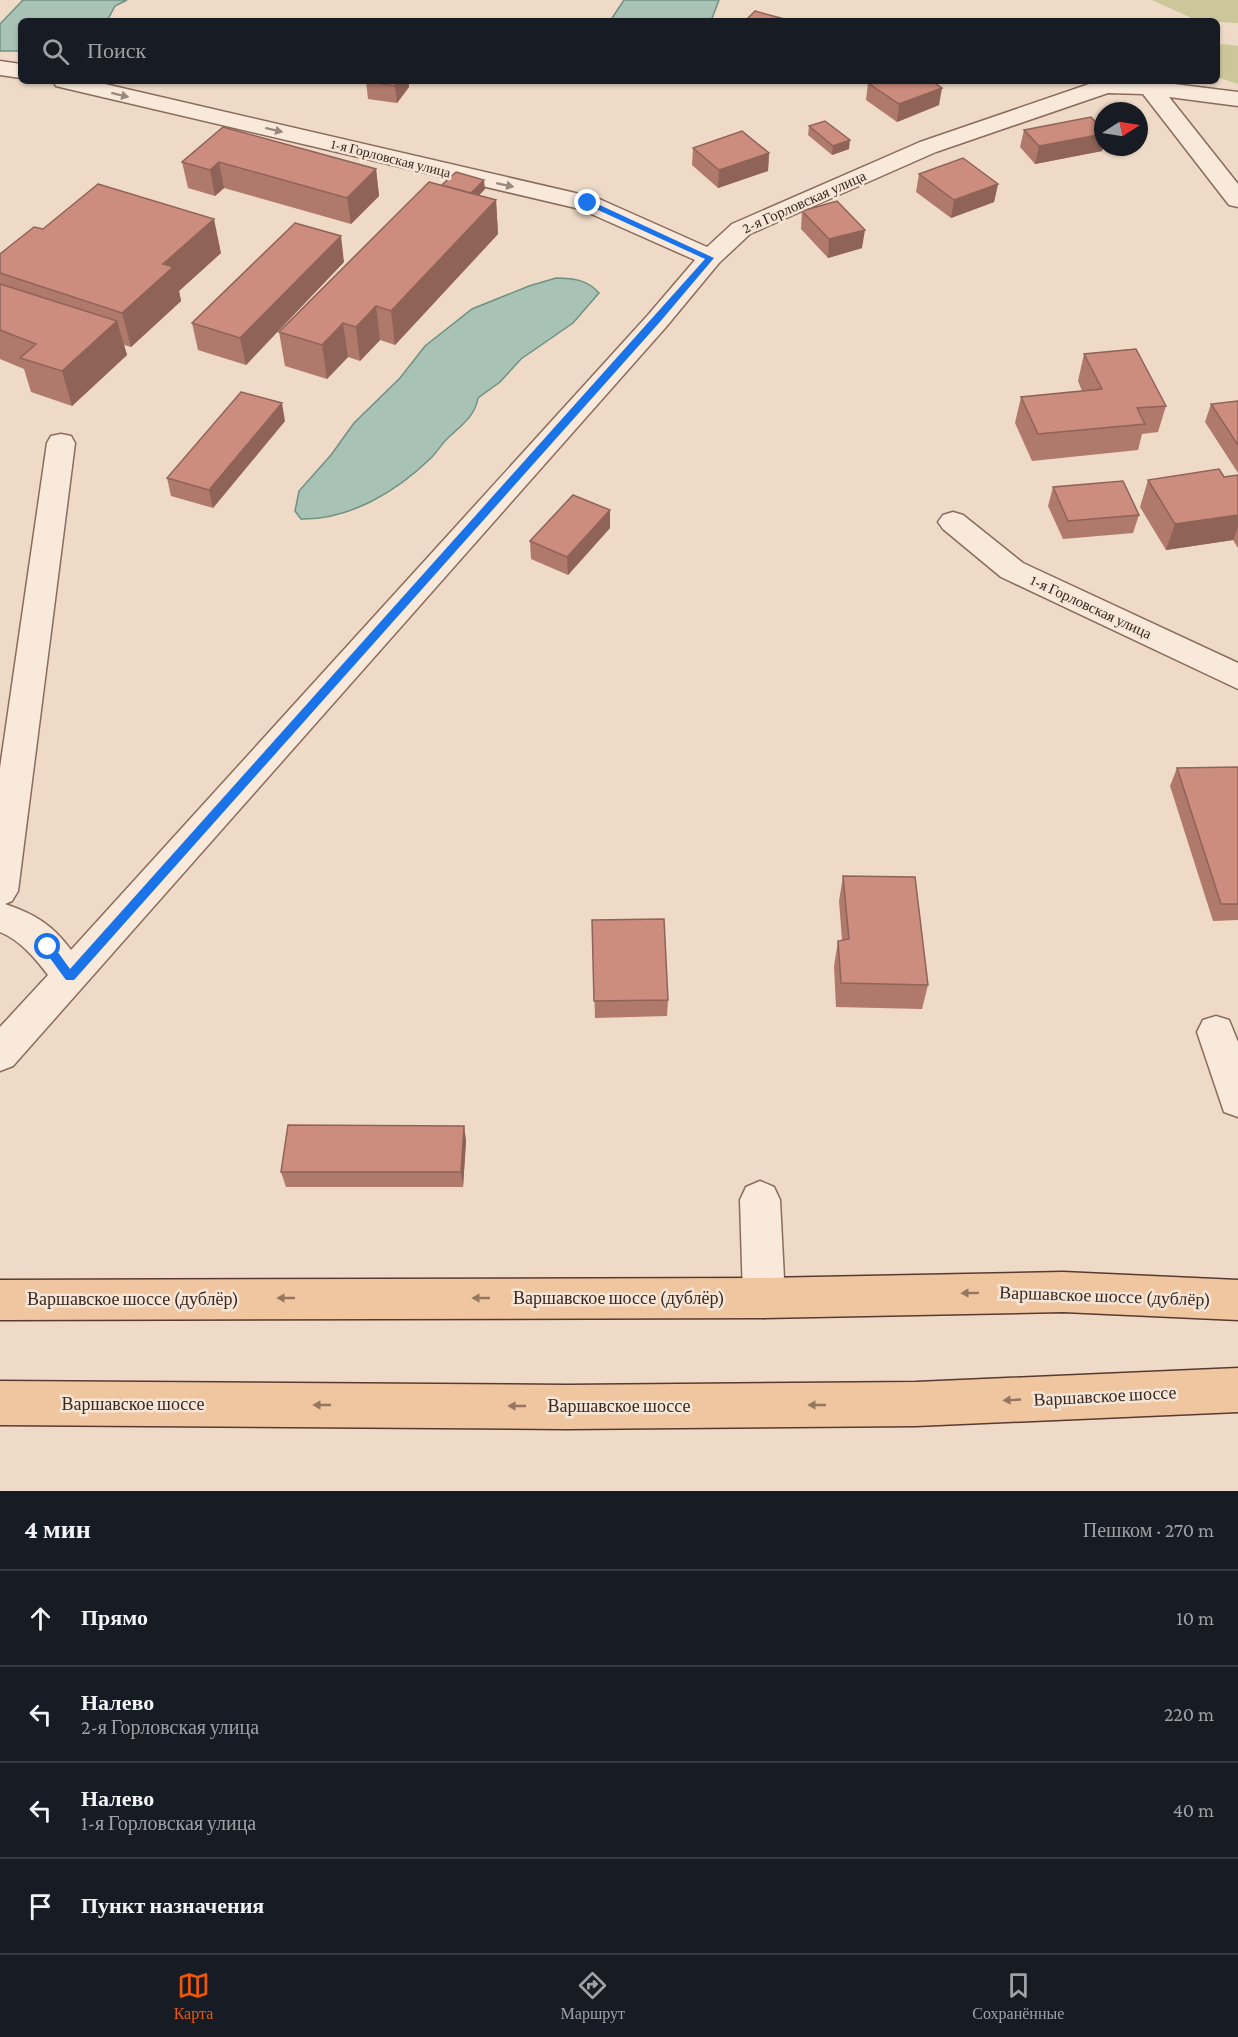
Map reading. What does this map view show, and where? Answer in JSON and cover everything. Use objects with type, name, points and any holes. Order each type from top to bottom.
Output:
[{"type":"main road","name":"Варшавское шоссе (дублёр)","points":[[0,1300],[764,1298],[1063,1292],[1238,1300]]},
{"type":"main road","name":"Варшавское шоссе","points":[[0,1403],[567,1407],[916,1404],[1238,1390]]},
{"type":"street","points":[[0,68],[18,70]]},
{"type":"street","name":"1-я Горловская улица","points":[[76,84],[588,203],[710,258]]},
{"type":"street","name":"2-я Горловская улица","points":[[0,1054],[633,348],[710,258],[741,229],[928,147],[1106,86],[1150,88],[1238,99]]},
{"type":"street","points":[[1150,88],[1238,200]]},
{"type":"street","points":[[0,891],[61,443]]},
{"type":"street","name":"1-я Горловская улица","points":[[953,522],[1012,570],[1238,676]]},
{"type":"street","points":[[0,917],[22,925],[48,947],[70,977]]},
{"type":"street","points":[[1216,1032],[1238,1100]]},
{"type":"street","points":[[760,1200],[764,1298]]},
{"type":"shaded area","points":[[23,0],[127,0],[115,6],[109,18],[18,18],[18,51],[0,51],[0,24]]},
{"type":"shaded area","points":[[624,0],[719,0],[712,18],[612,18]]},
{"type":"shaded area","points":[[1152,0],[1238,0],[1238,23],[1220,22],[1220,18],[1191,18]]},
{"type":"shaded area","points":[[1220,45],[1238,46],[1238,84],[1220,78]]},
{"type":"shaded area","points":[[556,278],[580,281],[590,285],[599,293],[573,323],[521,359],[500,382],[478,398],[467,420],[431,458],[403,482],[355,509],[337,515],[301,519],[295,511],[299,491],[331,455],[354,423],[400,378],[425,346],[472,309],[529,286]]},
{"type":"building","points":[[755,11],[780,18],[748,18]]},
{"type":"building","points":[[869,84],[936,84],[942,88],[899,104]]},
{"type":"building","points":[[1091,117],[1094,120],[1094,136],[1039,146],[1024,130]]},
{"type":"building","points":[[825,121],[850,140],[833,146],[809,126]]},
{"type":"building","points":[[223,127],[376,169],[347,198],[219,162],[210,170],[182,162]]},
{"type":"building","points":[[742,131],[769,153],[719,170],[693,148]]},
{"type":"building","points":[[963,158],[998,184],[954,200],[919,174]]},
{"type":"building","points":[[456,172],[484,180],[471,193],[442,185]]},
{"type":"building","points":[[429,182],[496,200],[391,311],[376,306],[356,327],[343,323],[322,345],[279,332]]},
{"type":"building","points":[[98,184],[214,219],[163,264],[173,267],[122,313],[0,273],[0,254],[34,227],[43,229]]},
{"type":"building","points":[[837,201],[865,230],[829,239],[802,211]]},
{"type":"building","points":[[295,223],[341,236],[240,338],[192,323]]},
{"type":"building","points":[[0,284],[117,321],[62,371],[20,358],[36,344],[0,330]]},
{"type":"building","points":[[1136,349],[1166,406],[1137,408],[1145,424],[1038,434],[1021,397],[1102,389],[1084,354]]},
{"type":"building","points":[[241,392],[282,403],[209,490],[167,478]]},
{"type":"building","points":[[1238,401],[1238,445],[1211,404]]},
{"type":"building","points":[[1219,469],[1224,477],[1238,475],[1238,515],[1175,524],[1148,480]]},
{"type":"building","points":[[1123,481],[1139,515],[1068,521],[1053,487]]},
{"type":"building","points":[[573,495],[610,510],[567,557],[530,541]]},
{"type":"building","points":[[1238,767],[1238,904],[1221,904],[1177,768]]},
{"type":"building","points":[[843,876],[915,877],[928,985],[841,983],[838,941],[849,939]]},
{"type":"building","points":[[664,919],[668,1000],[594,1001],[592,920]]},
{"type":"building","points":[[288,1125],[464,1126],[461,1172],[281,1172]]},
{"type":"route","points":[[48,947],[70,977],[657,321],[710,258],[588,203]]}]
